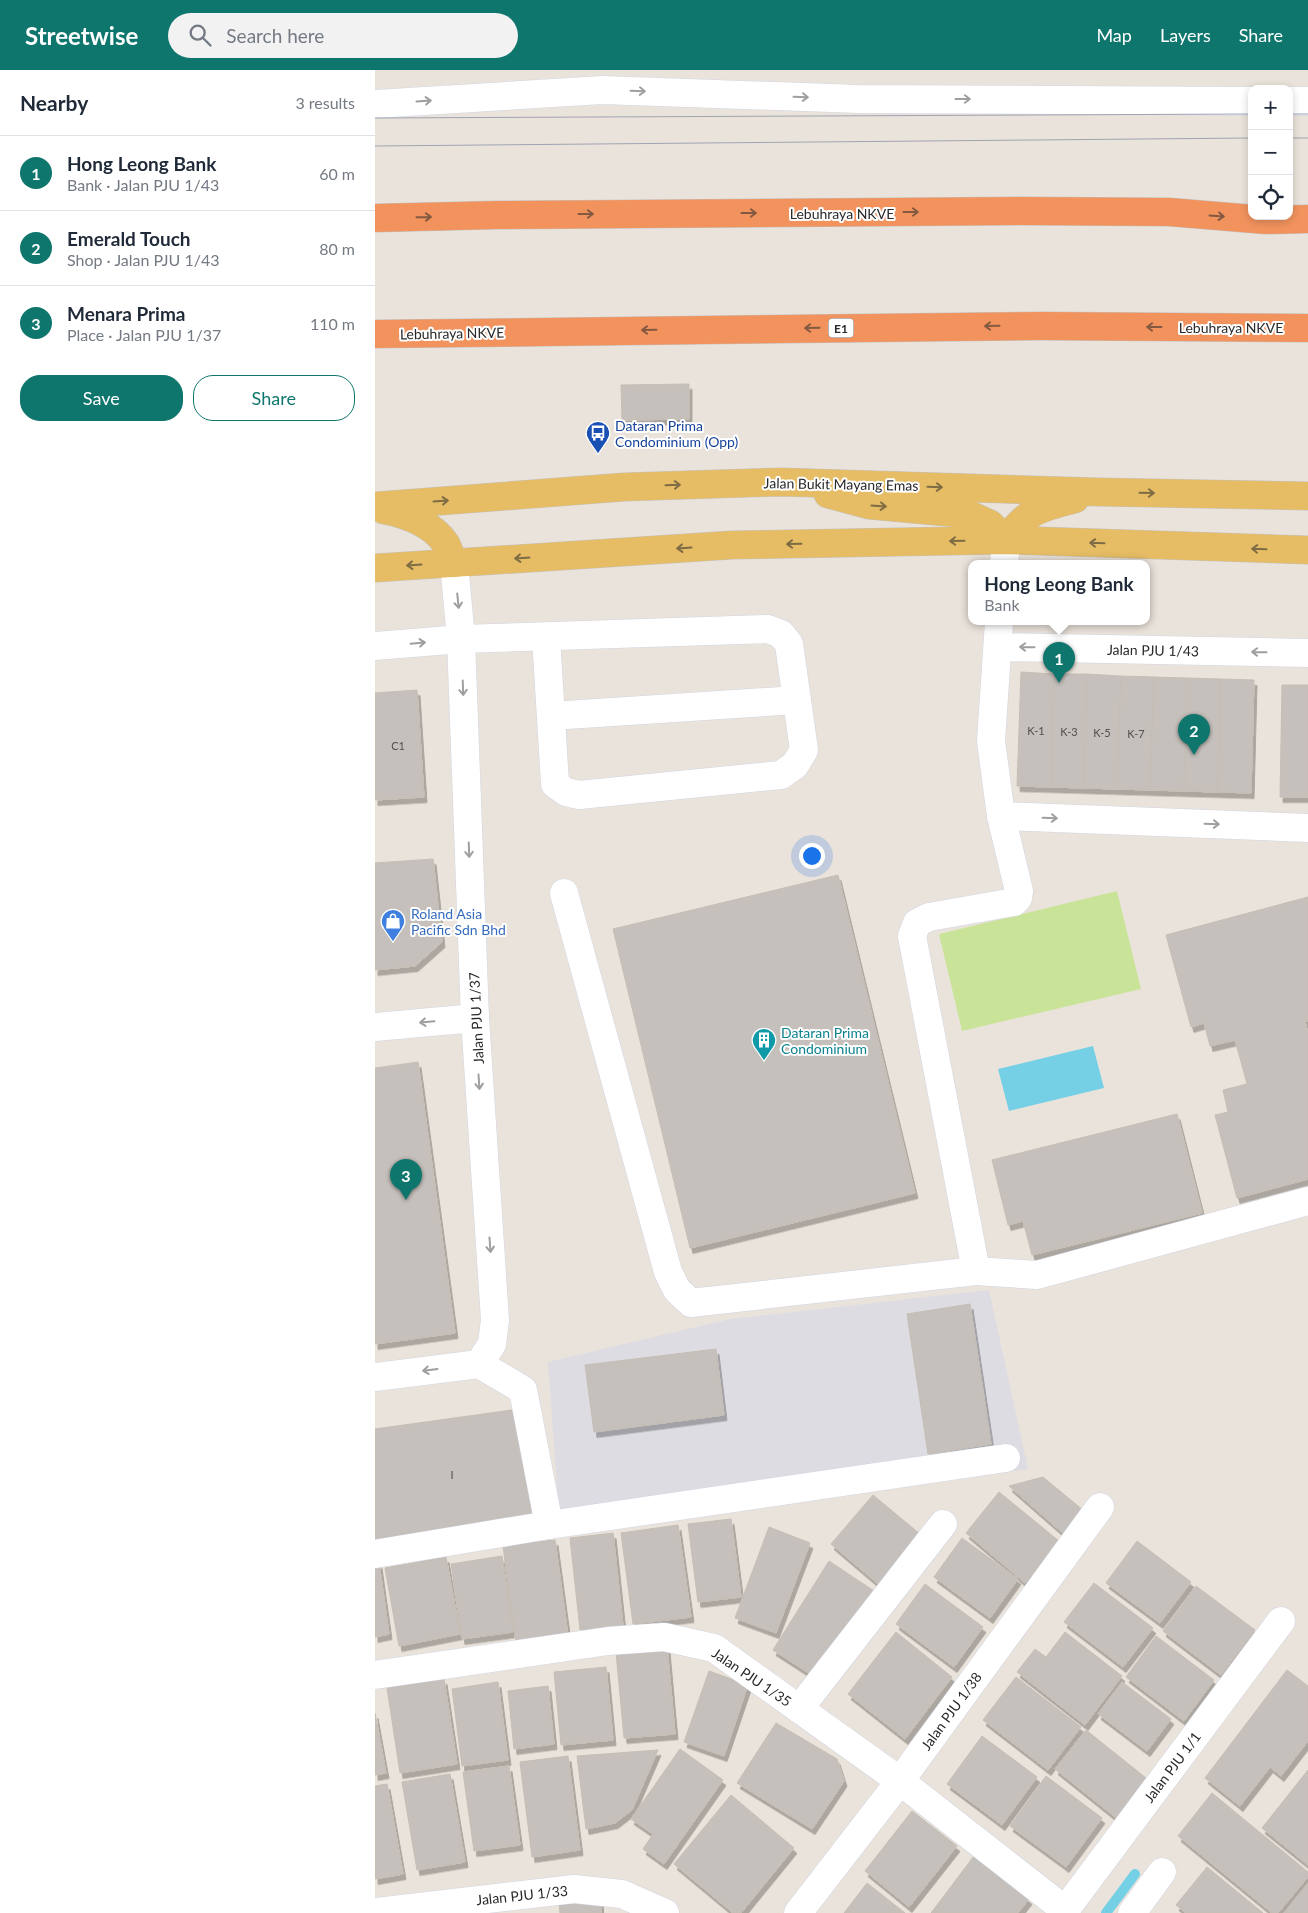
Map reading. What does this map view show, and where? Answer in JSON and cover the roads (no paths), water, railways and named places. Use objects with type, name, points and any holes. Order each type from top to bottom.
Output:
[{"type":"highway","name":"Lebuhraya NKVE","points":[[375,218],[497,215],[1034,211],[1169,212],[1248,216]]},
{"type":"highway","points":[[1293,214],[1308,211]]},
{"type":"highway","name":"Lebuhraya NKVE","points":[[1293,218],[1308,219]]},
{"type":"highway","name":"Lebuhraya NKVE","points":[[375,334],[1042,326],[1308,328]]},
{"type":"main road","name":"Jalan Bukit Mayang Emas","points":[[375,507],[624,487],[781,482],[1098,492],[1308,496]]},
{"type":"main road","points":[[781,482],[869,505],[967,514],[990,524],[1005,552]]},
{"type":"main road","points":[[1005,552],[1019,522],[1041,508],[1098,492]]},
{"type":"main road","points":[[375,507],[423,523],[433,530],[445,544],[454,563]]},
{"type":"main road","points":[[375,568],[732,545],[1005,552],[1308,550]]},
{"type":"street","points":[[375,104],[600,80],[859,98],[1248,101]]},
{"type":"street","points":[[1293,101],[1308,101]]},
{"type":"street","name":"Jalan PJU 1/37","points":[[454,563],[461,639],[475,1018],[495,1320],[492,1344],[479,1364]]},
{"type":"street","points":[[375,646],[461,639],[768,629],[781,634],[789,644],[804,750],[795,765],[781,775],[579,795],[566,792],[555,784],[546,637]]},
{"type":"street","points":[[976,1271],[912,936],[917,923],[929,917],[1014,902],[1018,898],[1019,891],[1001,816],[991,741],[999,634]]},
{"type":"street","name":"Jalan PJU 1/43","points":[[999,634],[1308,653]]},
{"type":"street","points":[[551,716],[797,700]]},
{"type":"street","points":[[1001,816],[1308,828]]},
{"type":"street","points":[[564,893],[668,1272],[677,1290],[691,1303],[976,1271],[1037,1275],[1308,1201]]},
{"type":"street","points":[[375,1027],[475,1018]]},
{"type":"street","points":[[375,1377],[479,1364],[523,1390],[549,1525]]},
{"type":"street","points":[[375,1554],[549,1525],[1006,1458]]},
{"type":"street","name":"Jalan PJU 1/38","points":[[798,1913],[900,1781],[1100,1507]]},
{"type":"street","points":[[799,1709],[943,1524]]},
{"type":"street","name":"Jalan PJU 1/1","points":[[1064,1912],[1281,1621]]},
{"type":"street","name":"Jalan PJU 1/35","points":[[375,1675],[608,1641],[664,1637],[714,1648],[900,1781],[1064,1912]]},
{"type":"street","points":[[1133,1913],[1163,1872]]},
{"type":"street","name":"Jalan PJU 1/33","points":[[375,1912],[574,1889],[622,1894],[665,1913]]},
{"type":"water","points":[[1093,1046],[1104,1088],[1009,1111],[998,1069]]},
{"type":"waterway","points":[[1106,1913],[1135,1874]]},
{"type":"tram line","points":[[375,118],[1248,114]]},
{"type":"tram line","points":[[1293,114],[1308,114]]},
{"type":"tram line","points":[[375,146],[1248,138]]},
{"type":"tram line","points":[[1293,138],[1308,138]]},
{"type":"place","name":"Dataran Prima Condominium (Opp)","points":[[598,454]]},
{"type":"place","name":"Hong Leong Bank","points":[[1059,683]]},
{"type":"place","name":"Emerald Touch","points":[[1194,755]]},
{"type":"place","name":"Roland Asia Pacific Sdn Bhd","points":[[393,942]]},
{"type":"place","name":"Dataran Prima Condominium","points":[[764,1061]]},
{"type":"place","name":"Menara Prima","points":[[406,1200]]}]
